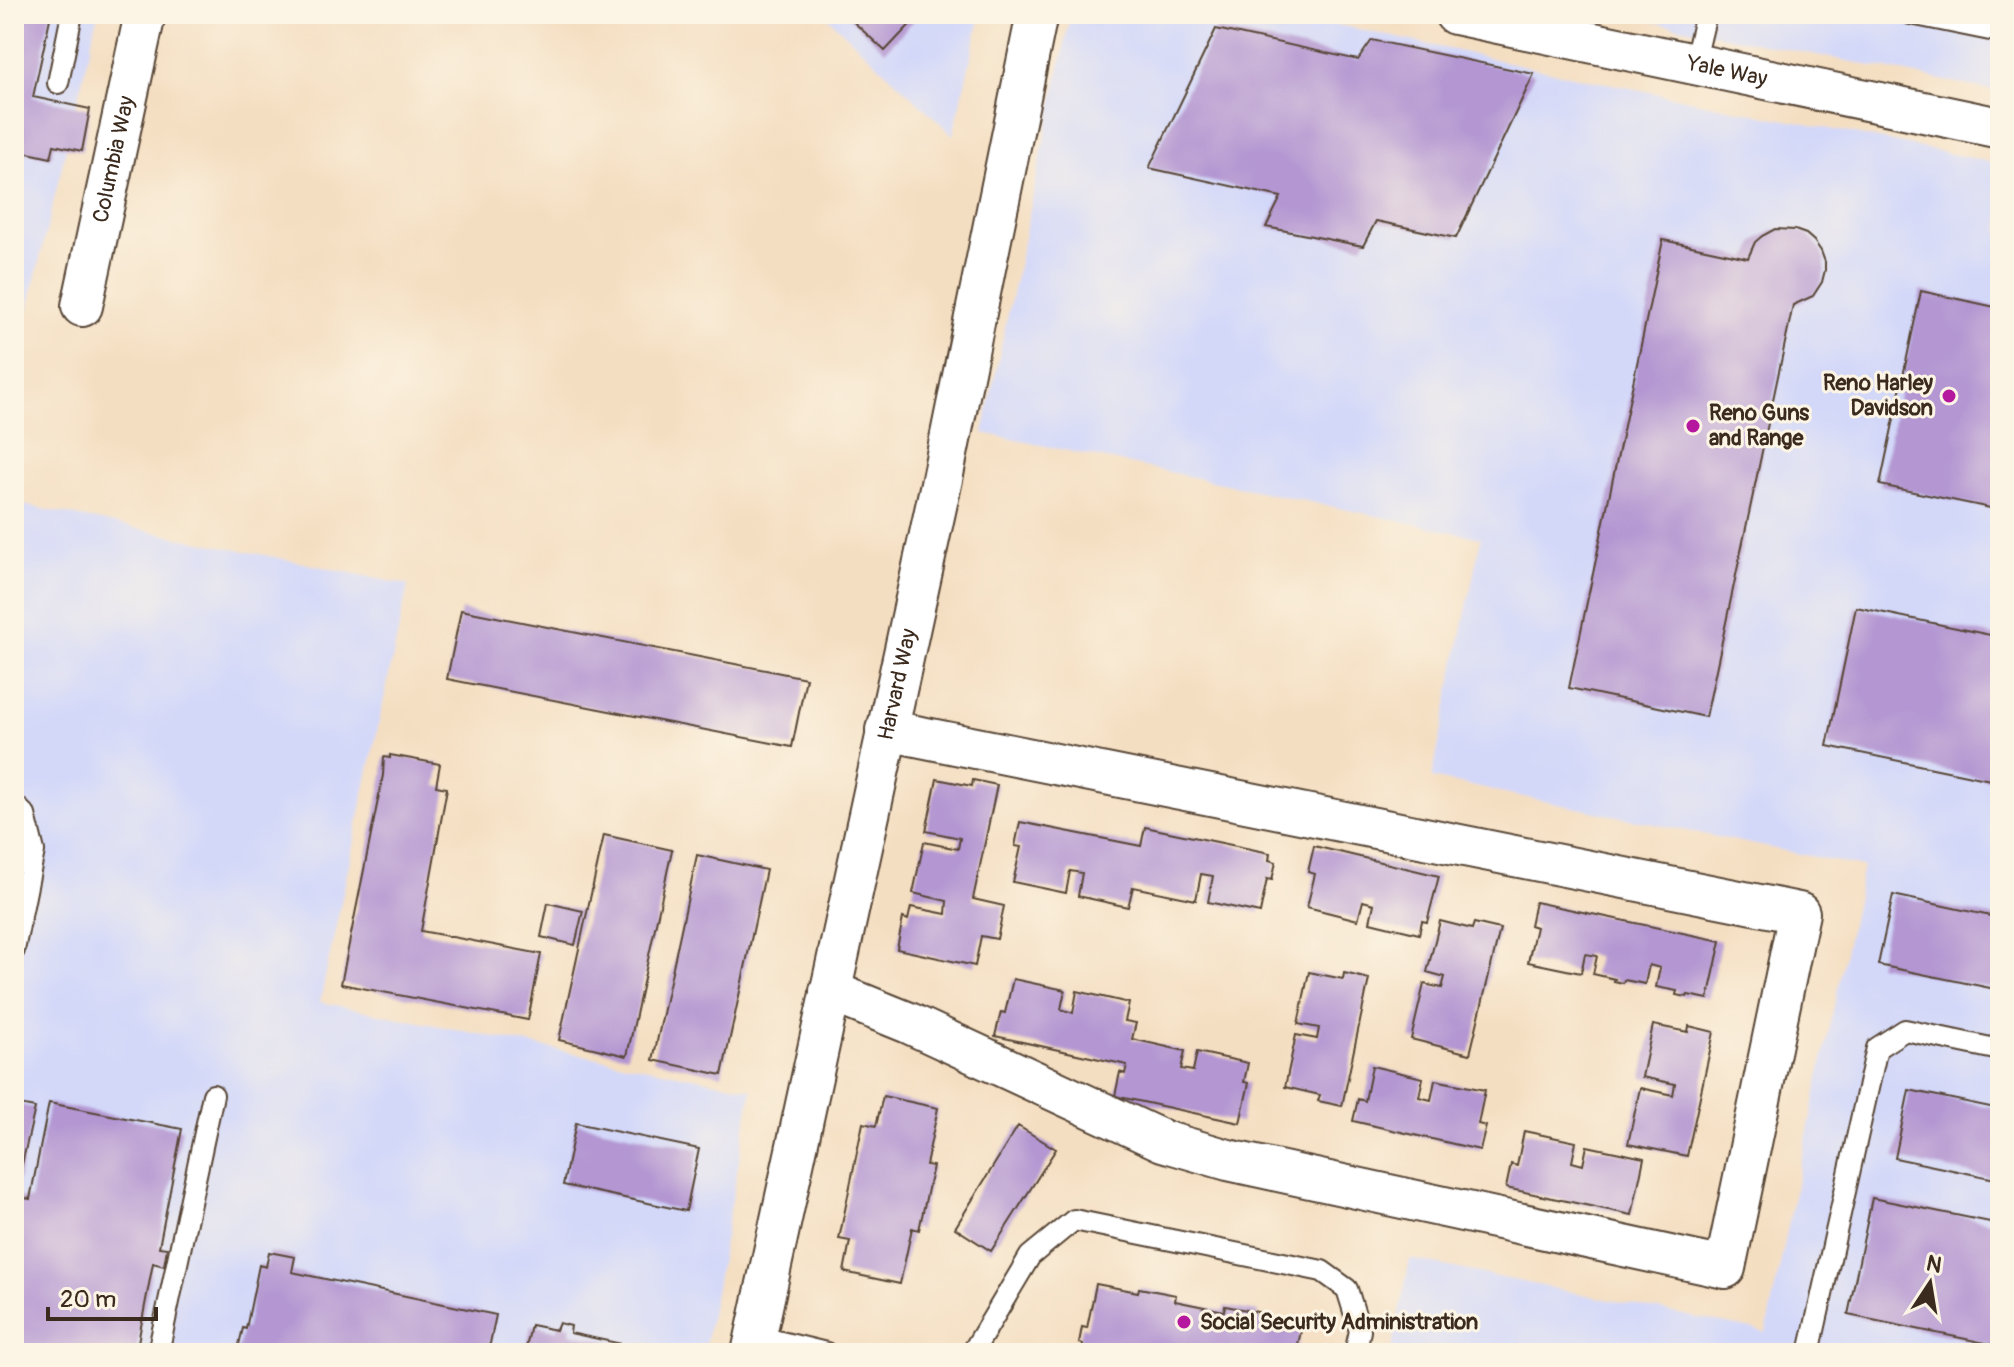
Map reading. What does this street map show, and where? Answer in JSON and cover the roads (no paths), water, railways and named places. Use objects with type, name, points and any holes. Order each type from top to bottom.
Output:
[{"type":"street","name":"Columbia Way","points":[[82,306],[145,14]]},
{"type":"street","name":"Harvard Way","points":[[754,1344],[942,479],[1037,14]]},
{"type":"street","name":"Yale Way","points":[[1455,14],[2000,128]]},
{"type":"street","points":[[830,991],[909,1023],[1163,1141],[1256,1166],[1725,1268],[1799,913],[886,730]]},
{"type":"lane","points":[[58,83],[72,14]]},
{"type":"lane","points":[[1694,64],[1706,14]]},
{"type":"lane","points":[[1911,14],[2000,32]]},
{"type":"lane","points":[[14,804],[25,815],[34,851],[14,950]]},
{"type":"lane","points":[[1809,1353],[1877,1048],[1905,1030],[2000,1050]]},
{"type":"lane","points":[[158,1353],[213,1095]]},
{"type":"lane","points":[[972,1353],[1030,1256],[1074,1220],[1322,1271],[1347,1289],[1360,1331],[1355,1353]]},
{"type":"lane","points":[[754,1344],[826,1353]]},
{"type":"place","name":"Reno Harley Davidson","points":[[1949,396]]},
{"type":"place","name":"Reno Guns and Range","points":[[1693,426]]},
{"type":"place","name":"Social Security Administration","points":[[1184,1322]]}]
